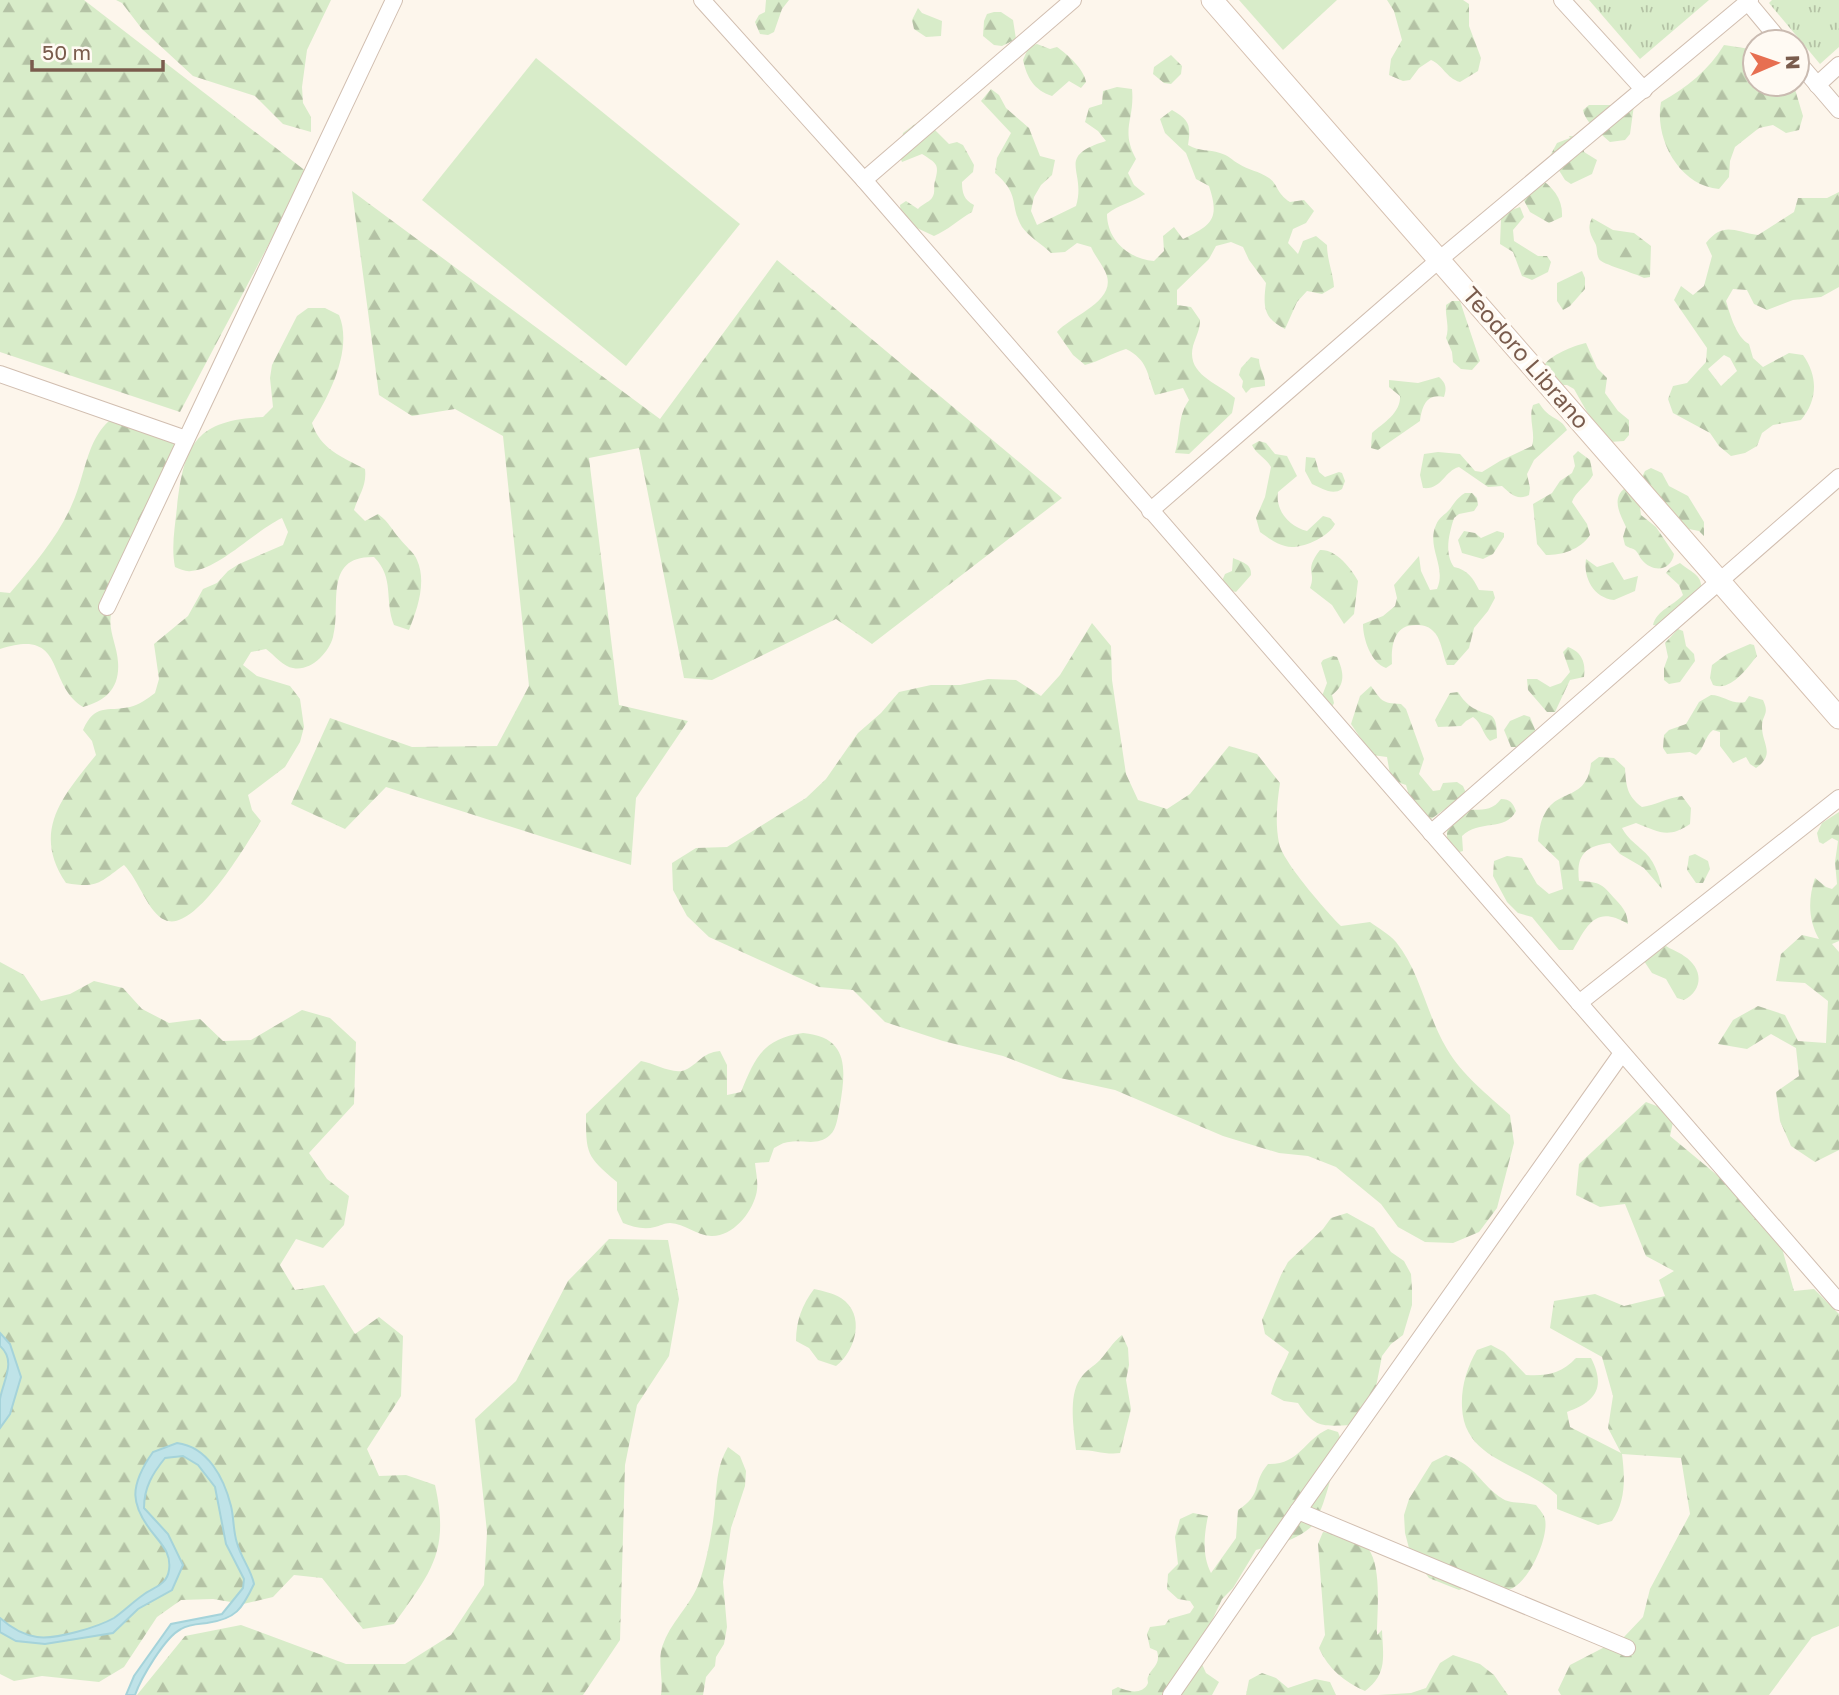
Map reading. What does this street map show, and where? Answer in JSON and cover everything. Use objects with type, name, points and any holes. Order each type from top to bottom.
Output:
[{"type":"main road","name":"Teodoro Librano","points":[[1212,0],[1839,718]]},
{"type":"street","points":[[107,607],[394,0]]},
{"type":"street","points":[[702,0],[864,180],[1839,1301]]},
{"type":"street","points":[[864,180],[1073,0]]},
{"type":"street","points":[[1562,0],[1644,90]]},
{"type":"street","points":[[1150,511],[1440,258],[1748,1],[1770,28]]},
{"type":"street","points":[[1817,85],[1839,65]]},
{"type":"street","points":[[1811,78],[1839,110]]},
{"type":"street","points":[[0,374],[186,439]]},
{"type":"street","points":[[1431,833],[1839,477]]},
{"type":"street","points":[[1578,1003],[1839,799]]},
{"type":"street","points":[[1171,1695],[1622,1053]]},
{"type":"street","points":[[1298,1511],[1627,1648]]},
{"type":"green space","points":[[0,0],[84,0],[307,172],[180,412],[0,352]]},
{"type":"green space","points":[[116,0],[331,0],[307,50],[302,87],[303,103],[311,117],[311,132],[283,124],[255,96],[193,76],[142,29],[122,3]]},
{"type":"green space","points":[[766,0],[789,0],[782,9],[774,32],[768,35],[760,34],[755,22],[759,15],[765,12]]},
{"type":"green space","points":[[1239,0],[1337,0],[1283,50]]},
{"type":"green space","points":[[1387,0],[1463,0],[1469,4],[1469,26],[1481,58],[1478,71],[1460,82],[1451,78],[1431,60],[1419,68],[1410,80],[1403,81],[1389,75],[1391,59],[1402,40],[1394,11]]},
{"type":"green space","points":[[1589,0],[1709,0],[1640,59]]},
{"type":"green space","points":[[1772,0],[1839,0],[1839,47],[1820,64],[1811,53],[1811,28],[1790,28],[1769,3]]},
{"type":"green space","points":[[918,8],[922,13],[942,21],[941,36],[926,37],[914,29],[912,20]]},
{"type":"green space","points":[[1001,12],[1013,20],[1016,39],[1002,46],[994,45],[983,36],[987,14]]},
{"type":"green space","points":[[1037,44],[1050,49],[1057,47],[1079,67],[1086,82],[1081,88],[1069,81],[1052,96],[1036,87],[1029,78],[1023,60],[1029,46]]},
{"type":"green space","points":[[1724,45],[1741,48],[1741,98],[1798,98],[1803,116],[1799,130],[1786,133],[1773,125],[1759,128],[1735,147],[1730,161],[1729,177],[1719,189],[1705,186],[1681,170],[1666,145],[1660,116],[1661,102],[1696,78]]},
{"type":"green space","points":[[1171,55],[1182,66],[1181,74],[1171,84],[1164,83],[1153,74],[1154,67]]},
{"type":"green space","points":[[536,58],[740,224],[626,366],[422,200]]},
{"type":"green space","points":[[1117,87],[1132,89],[1128,132],[1136,159],[1128,173],[1134,185],[1145,194],[1107,214],[1115,240],[1128,252],[1154,261],[1164,251],[1163,236],[1174,227],[1183,239],[1207,225],[1213,214],[1214,206],[1209,186],[1196,179],[1186,153],[1165,133],[1160,119],[1172,110],[1188,124],[1188,145],[1223,154],[1265,176],[1272,180],[1290,202],[1304,200],[1314,211],[1306,223],[1293,229],[1288,243],[1298,254],[1303,241],[1316,236],[1327,245],[1334,287],[1322,294],[1307,291],[1297,302],[1285,329],[1272,320],[1266,310],[1266,283],[1243,247],[1231,242],[1216,246],[1209,259],[1177,290],[1177,305],[1191,307],[1200,320],[1193,346],[1194,364],[1205,377],[1235,398],[1232,413],[1189,454],[1175,453],[1181,419],[1189,400],[1183,388],[1155,395],[1143,363],[1126,349],[1085,365],[1073,355],[1057,332],[1100,299],[1108,282],[1105,271],[1091,247],[1077,243],[1065,252],[1051,253],[1022,227],[1012,194],[995,173],[997,158],[1011,133],[981,101],[991,89],[999,95],[1006,108],[1029,128],[1040,156],[1055,160],[1052,175],[1041,185],[1034,197],[1031,211],[1037,225],[1076,206],[1077,159],[1090,147],[1106,141],[1085,122],[1089,108],[1102,104],[1103,91]]},
{"type":"green space","points":[[1589,105],[1634,105],[1630,134],[1625,140],[1610,142],[1587,119],[1583,110]]},
{"type":"green space","points":[[923,123],[949,144],[957,142],[963,145],[974,165],[973,172],[962,182],[964,196],[974,205],[972,212],[934,236],[902,221],[900,205],[906,201],[918,209],[934,194],[937,167],[934,162],[922,154],[902,162],[899,155],[903,133],[915,124]]},
{"type":"green space","points":[[1569,136],[1584,137],[1584,152],[1597,160],[1592,174],[1571,184],[1565,180],[1550,156],[1557,143],[1570,138]]},
{"type":"green space","points":[[1538,177],[1552,189],[1561,205],[1562,217],[1549,223],[1530,212],[1519,191]]},
{"type":"green space","points":[[352,191],[660,419],[777,260],[1062,498],[872,644],[836,619],[712,680],[684,678],[639,448],[589,458],[619,705],[688,721],[636,798],[631,865],[386,787],[345,829],[291,804],[330,718],[412,747],[497,746],[529,686],[503,436],[455,409],[412,416],[379,395]]},
{"type":"green space","points":[[1839,192],[1839,287],[1821,297],[1793,300],[1767,310],[1754,304],[1747,290],[1733,289],[1726,301],[1734,325],[1740,336],[1749,344],[1753,358],[1763,367],[1789,353],[1803,355],[1811,371],[1814,388],[1811,404],[1801,420],[1773,425],[1762,433],[1757,446],[1745,453],[1731,456],[1719,446],[1710,433],[1673,413],[1668,399],[1673,386],[1687,383],[1706,362],[1707,348],[1674,300],[1681,286],[1693,295],[1704,286],[1712,256],[1706,243],[1718,232],[1730,230],[1758,235],[1794,212],[1798,198],[1827,198]],"holes":[[[1724,355],[1730,358],[1737,371],[1721,386],[1708,369]]]},
{"type":"green space","points":[[1520,207],[1524,217],[1513,230],[1514,241],[1538,256],[1547,256],[1551,262],[1548,272],[1532,280],[1522,276],[1513,252],[1500,244],[1501,219],[1509,211]]},
{"type":"green space","points":[[1592,218],[1613,230],[1634,233],[1651,246],[1650,277],[1644,278],[1599,259],[1590,231]]},
{"type":"green space","points":[[1582,271],[1585,289],[1563,310],[1557,301],[1557,283]]},
{"type":"green space","points":[[1452,301],[1460,301],[1480,361],[1472,370],[1461,369],[1453,362],[1446,338],[1446,305]]},
{"type":"green space","points":[[308,308],[325,308],[339,315],[343,328],[338,371],[312,423],[326,446],[365,469],[364,485],[354,510],[365,521],[378,514],[414,554],[421,577],[418,605],[409,630],[394,625],[385,573],[374,557],[358,559],[347,565],[341,574],[337,585],[333,637],[318,660],[306,667],[293,668],[266,649],[251,652],[243,665],[257,676],[290,686],[300,699],[304,727],[300,742],[285,767],[248,795],[252,810],[261,821],[219,884],[191,914],[177,921],[165,920],[154,911],[124,865],[98,883],[66,883],[51,847],[51,830],[72,785],[96,755],[92,741],[83,730],[87,721],[97,712],[133,706],[155,693],[159,679],[154,644],[188,616],[203,589],[217,583],[239,564],[283,545],[288,532],[282,518],[213,564],[189,571],[175,567],[173,544],[177,507],[184,467],[190,452],[208,430],[222,423],[263,417],[273,407],[270,378],[272,365],[297,316]]},
{"type":"green space","points":[[1586,343],[1597,368],[1607,378],[1605,393],[1618,411],[1629,420],[1629,435],[1624,441],[1610,442],[1599,433],[1574,389],[1567,385],[1553,385],[1544,366],[1556,355]]},
{"type":"green space","points":[[1251,357],[1259,359],[1265,386],[1251,388],[1246,393],[1239,375],[1241,368]]},
{"type":"green space","points":[[1439,377],[1445,386],[1444,397],[1429,399],[1420,421],[1378,450],[1371,448],[1372,433],[1391,417],[1400,402],[1400,396],[1389,387],[1389,380],[1418,383]]},
{"type":"green space","points":[[1539,403],[1567,430],[1534,460],[1527,474],[1529,495],[1518,497],[1502,486],[1488,487],[1459,467],[1435,486],[1423,488],[1420,475],[1424,454],[1460,454],[1475,471],[1482,472],[1532,446],[1532,410],[1533,405]]},
{"type":"green space","points":[[128,409],[160,427],[175,443],[179,458],[166,501],[127,576],[111,614],[118,662],[117,679],[105,697],[83,707],[71,697],[63,685],[46,651],[36,645],[21,644],[0,649],[0,592],[10,593],[50,542],[70,509],[95,439],[114,417]]},
{"type":"green space","points":[[1259,441],[1266,443],[1275,454],[1287,456],[1297,476],[1278,492],[1281,512],[1295,526],[1307,531],[1323,516],[1330,518],[1335,524],[1327,534],[1305,545],[1291,547],[1278,544],[1260,532],[1256,518],[1265,497],[1271,467],[1252,445]]},
{"type":"green space","points":[[1578,451],[1590,460],[1593,475],[1572,502],[1587,524],[1590,535],[1570,551],[1546,555],[1537,544],[1533,504],[1552,493],[1560,481],[1572,473],[1575,466],[1573,456]]},
{"type":"green space","points":[[1306,457],[1315,458],[1319,472],[1325,477],[1342,473],[1345,481],[1342,489],[1331,492],[1312,484],[1305,471]]},
{"type":"green space","points":[[1651,468],[1662,473],[1669,486],[1688,496],[1704,522],[1704,536],[1699,531],[1684,528],[1642,477],[1645,471]]},
{"type":"green space","points":[[1625,488],[1639,500],[1641,515],[1656,527],[1674,554],[1665,567],[1651,567],[1635,550],[1625,545],[1623,537],[1626,527],[1619,512],[1618,497]]},
{"type":"green space","points":[[1465,493],[1472,493],[1477,498],[1478,505],[1474,511],[1459,514],[1454,518],[1449,537],[1449,556],[1454,567],[1470,575],[1479,590],[1493,591],[1495,598],[1474,628],[1469,648],[1454,665],[1447,665],[1435,633],[1427,627],[1417,625],[1403,628],[1399,632],[1393,643],[1392,664],[1386,668],[1376,661],[1369,650],[1363,624],[1383,616],[1395,606],[1397,598],[1394,585],[1419,556],[1421,571],[1430,590],[1437,589],[1440,573],[1433,541],[1436,525]]},
{"type":"green space","points":[[1464,531],[1475,533],[1481,538],[1497,531],[1504,533],[1504,537],[1493,554],[1483,559],[1462,553],[1458,540]]},
{"type":"green space","points":[[1320,550],[1337,556],[1358,581],[1354,614],[1344,624],[1332,605],[1310,588],[1312,563]]},
{"type":"green space","points":[[1233,558],[1246,564],[1251,571],[1251,575],[1236,592],[1228,590],[1222,581],[1225,574],[1232,571]]},
{"type":"green space","points":[[1586,559],[1597,567],[1613,562],[1624,580],[1638,576],[1635,591],[1614,600],[1601,595],[1588,580]]},
{"type":"green space","points":[[1680,563],[1699,578],[1701,593],[1660,626],[1653,625],[1662,612],[1683,595],[1679,585],[1666,573]]},
{"type":"green space","points":[[1092,623],[1111,646],[1112,680],[1126,774],[1138,800],[1167,809],[1190,794],[1229,746],[1257,754],[1280,783],[1277,828],[1279,843],[1288,862],[1341,926],[1370,922],[1396,942],[1412,967],[1440,1036],[1453,1058],[1476,1084],[1510,1115],[1514,1143],[1497,1208],[1479,1232],[1453,1243],[1425,1242],[1398,1227],[1381,1204],[1336,1167],[1308,1156],[1279,1153],[1223,1136],[1115,1090],[1060,1078],[1003,1056],[943,1041],[885,1022],[853,990],[819,987],[709,937],[687,916],[673,890],[672,863],[696,848],[727,847],[806,798],[826,779],[858,733],[881,713],[899,692],[931,685],[960,685],[988,679],[1016,680],[1041,696],[1060,675]]},
{"type":"green space","points":[[1678,629],[1683,631],[1686,646],[1694,654],[1695,661],[1680,682],[1669,684],[1664,680],[1668,657],[1665,643]]},
{"type":"green space","points":[[1750,644],[1754,645],[1757,656],[1743,672],[1726,685],[1713,685],[1710,678],[1712,665],[1727,654]]},
{"type":"green space","points":[[1568,647],[1582,659],[1584,677],[1570,680],[1555,712],[1547,712],[1528,690],[1527,679],[1537,679],[1550,687],[1561,683],[1570,672],[1563,652]]},
{"type":"green space","points":[[1333,656],[1337,657],[1341,668],[1342,683],[1332,695],[1334,703],[1331,709],[1322,696],[1327,683],[1321,663]]},
{"type":"green space","points":[[1371,686],[1383,700],[1401,704],[1406,709],[1424,759],[1419,774],[1433,791],[1440,790],[1443,783],[1457,782],[1463,786],[1466,793],[1460,805],[1445,809],[1427,822],[1406,799],[1406,785],[1391,780],[1387,757],[1372,755],[1351,724],[1360,696]]},
{"type":"green space","points":[[1458,692],[1470,706],[1491,715],[1497,728],[1497,738],[1490,741],[1473,717],[1461,726],[1438,727],[1435,720],[1450,693]]},
{"type":"green space","points":[[1711,695],[1736,702],[1745,702],[1749,696],[1763,700],[1766,712],[1762,727],[1767,753],[1756,768],[1746,757],[1733,763],[1720,746],[1720,732],[1713,730],[1696,755],[1690,752],[1667,754],[1663,748],[1664,735],[1669,730],[1686,724],[1699,702]]},
{"type":"green space","points":[[1524,715],[1530,717],[1536,732],[1518,747],[1511,747],[1504,730],[1510,721]]},
{"type":"green space","points":[[1599,757],[1614,758],[1625,768],[1628,790],[1642,807],[1682,796],[1691,808],[1690,824],[1669,833],[1636,823],[1622,828],[1653,862],[1662,889],[1644,868],[1620,854],[1610,843],[1588,849],[1579,865],[1579,881],[1597,883],[1604,887],[1623,908],[1628,924],[1608,916],[1600,917],[1583,932],[1573,950],[1559,950],[1532,917],[1518,913],[1507,902],[1493,876],[1494,861],[1507,856],[1522,858],[1537,884],[1549,894],[1563,889],[1559,861],[1538,841],[1541,823],[1551,805],[1584,783],[1591,763]]},
{"type":"green space","points":[[1501,799],[1509,801],[1516,811],[1499,824],[1469,831],[1462,836],[1463,851],[1456,853],[1447,841],[1447,825],[1462,810],[1488,808]]},
{"type":"green space","points":[[1839,812],[1839,941],[1832,944],[1839,952],[1839,1150],[1815,1162],[1791,1146],[1780,1121],[1776,1092],[1799,1076],[1796,1048],[1771,1034],[1747,1049],[1718,1044],[1733,1020],[1758,1006],[1785,1015],[1798,1041],[1826,1043],[1828,1001],[1805,983],[1776,981],[1781,954],[1802,935],[1819,939],[1811,917],[1811,894],[1815,878],[1832,889],[1837,884],[1835,862],[1838,841],[1832,838],[1823,844],[1819,842],[1817,833],[1822,823]]},
{"type":"green space","points":[[1695,854],[1708,861],[1710,869],[1703,883],[1696,883],[1687,870],[1689,856]]},
{"type":"green space","points":[[1665,945],[1682,954],[1698,973],[1695,991],[1684,1000],[1677,998],[1666,979],[1652,973],[1644,961]]},
{"type":"green space","points":[[0,962],[24,975],[41,1001],[70,994],[94,981],[123,988],[142,1009],[169,1023],[200,1019],[223,1041],[251,1040],[302,1010],[330,1018],[356,1042],[354,1104],[309,1153],[327,1179],[349,1196],[344,1225],[323,1248],[296,1239],[280,1265],[295,1290],[324,1285],[355,1334],[379,1317],[403,1336],[401,1396],[367,1449],[379,1476],[406,1475],[435,1485],[440,1528],[434,1560],[427,1575],[394,1624],[363,1629],[322,1578],[294,1575],[273,1597],[243,1604],[213,1599],[181,1600],[157,1617],[124,1667],[99,1682],[42,1676],[14,1681],[0,1674]]},
{"type":"green space","points":[[803,1033],[829,1041],[837,1048],[841,1057],[842,1092],[837,1121],[830,1135],[815,1142],[783,1143],[774,1148],[769,1162],[755,1163],[756,1195],[745,1217],[726,1233],[711,1236],[675,1224],[647,1228],[623,1223],[617,1210],[617,1182],[599,1166],[590,1153],[586,1138],[586,1114],[641,1061],[680,1071],[709,1054],[720,1051],[727,1065],[727,1095],[741,1092],[756,1060],[769,1045]]},
{"type":"green space","points":[[1646,1102],[1675,1113],[1670,1136],[1735,1190],[1780,1241],[1794,1291],[1814,1289],[1839,1314],[1839,1626],[1812,1637],[1769,1695],[1561,1695],[1558,1690],[1570,1665],[1624,1637],[1643,1617],[1650,1589],[1690,1514],[1681,1458],[1622,1454],[1624,1480],[1620,1505],[1612,1521],[1598,1525],[1557,1509],[1557,1495],[1544,1484],[1484,1451],[1465,1425],[1462,1407],[1464,1385],[1477,1350],[1491,1345],[1504,1352],[1526,1375],[1553,1373],[1565,1368],[1576,1358],[1591,1358],[1598,1377],[1596,1392],[1585,1403],[1567,1412],[1570,1427],[1621,1453],[1608,1428],[1613,1396],[1602,1357],[1550,1328],[1554,1301],[1595,1294],[1624,1306],[1665,1296],[1659,1280],[1674,1271],[1646,1256],[1625,1204],[1600,1207],[1576,1195],[1579,1164]]},
{"type":"green space","points":[[1347,1213],[1374,1228],[1391,1252],[1404,1261],[1411,1274],[1412,1305],[1403,1335],[1391,1344],[1382,1356],[1376,1387],[1352,1425],[1327,1425],[1315,1422],[1298,1403],[1284,1401],[1271,1394],[1289,1352],[1265,1334],[1262,1320],[1288,1262],[1331,1218]]},
{"type":"green space","points":[[609,1239],[668,1240],[679,1299],[669,1356],[637,1405],[625,1465],[620,1640],[583,1695],[137,1695],[185,1636],[241,1625],[346,1664],[405,1664],[451,1635],[484,1585],[487,1532],[475,1419],[516,1381],[568,1281]]},
{"type":"green space","points":[[814,1289],[841,1298],[854,1313],[856,1323],[853,1342],[836,1366],[818,1360],[809,1348],[796,1341],[800,1314]]},
{"type":"green space","points":[[1122,1335],[1128,1348],[1126,1380],[1131,1409],[1120,1453],[1076,1450],[1073,1413],[1076,1386],[1084,1373],[1100,1360]]},
{"type":"green space","points":[[1328,1429],[1338,1432],[1341,1440],[1325,1499],[1316,1521],[1298,1536],[1256,1550],[1233,1588],[1222,1599],[1208,1629],[1200,1660],[1206,1673],[1219,1682],[1212,1695],[1112,1695],[1112,1690],[1118,1687],[1135,1691],[1146,1687],[1148,1677],[1158,1660],[1157,1651],[1150,1648],[1147,1634],[1150,1627],[1165,1625],[1169,1619],[1190,1613],[1194,1607],[1190,1601],[1178,1599],[1167,1589],[1168,1574],[1178,1564],[1175,1537],[1180,1519],[1193,1513],[1208,1516],[1205,1545],[1206,1560],[1211,1573],[1236,1538],[1238,1510],[1251,1498],[1268,1464],[1294,1456]]},
{"type":"green space","points":[[728,1447],[740,1456],[746,1471],[745,1486],[731,1528],[723,1582],[727,1627],[724,1644],[716,1657],[715,1666],[706,1677],[703,1695],[661,1695],[662,1648],[701,1577],[712,1531],[718,1474]]},
{"type":"green space","points":[[1446,1455],[1472,1470],[1503,1499],[1536,1505],[1544,1515],[1544,1536],[1537,1557],[1526,1576],[1513,1588],[1499,1590],[1475,1585],[1459,1590],[1429,1578],[1410,1552],[1404,1515],[1409,1499],[1432,1462]]},
{"type":"green space","points":[[1323,1532],[1356,1539],[1365,1545],[1371,1553],[1377,1574],[1377,1635],[1382,1630],[1383,1656],[1378,1678],[1365,1691],[1338,1674],[1319,1648],[1325,1635],[1318,1544]]},
{"type":"green space","points":[[1453,1655],[1480,1664],[1494,1675],[1508,1695],[1378,1695],[1411,1693],[1426,1688],[1440,1663]]},
{"type":"green space","points":[[1262,1673],[1276,1678],[1288,1688],[1315,1679],[1330,1682],[1336,1695],[1246,1695],[1249,1680]]},
{"type":"water","points":[[0,1333],[10,1344],[21,1377],[10,1414],[0,1428],[0,1399],[8,1358],[0,1346]]},
{"type":"water","points":[[177,1443],[206,1457],[219,1475],[228,1495],[237,1543],[254,1584],[237,1611],[225,1619],[187,1626],[175,1633],[154,1659],[135,1695],[126,1695],[134,1676],[171,1624],[222,1614],[243,1588],[244,1579],[226,1544],[215,1487],[198,1465],[183,1456],[165,1458],[150,1481],[144,1500],[144,1508],[168,1534],[183,1565],[172,1590],[138,1609],[113,1633],[45,1644],[16,1641],[0,1632],[0,1618],[17,1630],[37,1637],[54,1637],[87,1629],[114,1618],[163,1582],[169,1570],[168,1556],[141,1515],[135,1495],[136,1485],[153,1452]]}]
